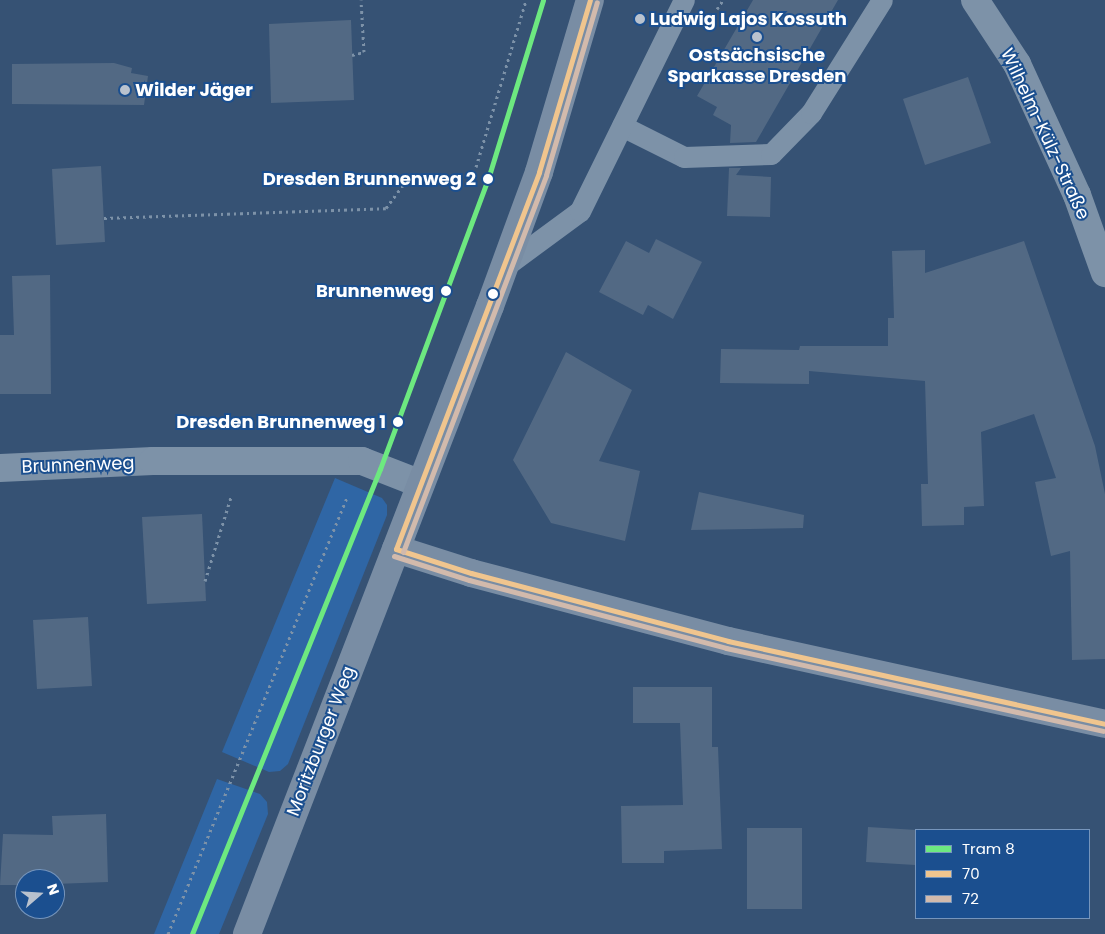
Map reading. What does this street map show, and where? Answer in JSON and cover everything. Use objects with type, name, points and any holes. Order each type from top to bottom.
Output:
[{"type":"street","name":"Moritzburger Weg","points":[[247,934],[539,172],[590,0]]},
{"type":"street","name":"Wilhelm-Külz-Straße","points":[[975,0],[1021,73],[1077,194],[1105,272]]},
{"type":"street","name":"Brunnenweg","points":[[0,468],[153,461],[242,464],[362,461],[421,484]]},
{"type":"street","points":[[396,549],[470,573],[728,641],[1105,724]]},
{"type":"lane","points":[[504,267],[580,211],[684,0]]},
{"type":"lane","points":[[622,126],[684,157],[771,154],[811,113],[882,0]]},
{"type":"path","points":[[352,55],[364,52],[361,0]]},
{"type":"path","points":[[476,167],[526,0]]},
{"type":"path","points":[[104,218],[386,208],[412,173]]},
{"type":"path","points":[[168,934],[362,461]]},
{"type":"path","points":[[205,581],[242,464]]},
{"type":"shaded area","points":[[335,478],[382,498],[387,505],[387,515],[288,764],[280,771],[269,772],[222,752]]},
{"type":"shaded area","points":[[217,779],[260,794],[267,802],[268,814],[219,934],[154,934]]},
{"type":"building","points":[[753,0],[838,0],[756,142],[730,143],[731,125],[713,115],[717,107],[697,96]]},
{"type":"building","points":[[351,20],[354,100],[271,103],[269,24]]},
{"type":"building","points":[[114,63],[132,68],[131,73],[148,76],[144,105],[12,104],[12,64]]},
{"type":"building","points":[[968,77],[991,143],[925,165],[903,99]]},
{"type":"building","points":[[101,166],[105,242],[56,245],[52,169]]},
{"type":"building","points":[[729,168],[741,168],[736,175],[771,177],[770,217],[727,216]]},
{"type":"building","points":[[656,239],[702,262],[673,319],[648,305],[643,315],[599,292],[626,241],[649,253]]},
{"type":"building","points":[[1024,241],[1095,446],[1105,494],[1105,659],[1072,660],[1070,551],[1051,556],[1035,482],[1056,478],[1034,414],[981,432],[984,506],[964,507],[964,525],[922,526],[921,484],[928,484],[925,381],[809,371],[809,384],[720,383],[721,349],[799,350],[800,346],[888,346],[888,318],[894,318],[892,251],[925,250],[925,273]]},
{"type":"building","points":[[50,275],[51,394],[0,394],[0,335],[14,335],[12,276]]},
{"type":"building","points":[[566,352],[632,390],[599,461],[640,471],[625,541],[551,523],[513,460]]},
{"type":"building","points":[[699,492],[804,515],[803,528],[691,530]]},
{"type":"building","points":[[202,514],[206,601],[147,604],[142,517]]},
{"type":"building","points":[[88,617],[92,686],[37,689],[33,620]]},
{"type":"building","points":[[633,687],[712,687],[712,747],[718,747],[722,849],[664,851],[664,863],[622,863],[621,806],[683,805],[680,723],[633,723]]},
{"type":"building","points":[[106,814],[108,882],[65,884],[65,869],[15,869],[15,885],[0,885],[3,834],[53,835],[52,816]]},
{"type":"building","points":[[868,827],[915,830],[915,865],[866,862]]},
{"type":"building","points":[[747,828],[802,828],[802,909],[747,909]]},
{"type":"tram line","name":"8","points":[[192,934],[380,469],[488,179],[543,0]]},
{"type":"transit line","name":"70","points":[[396,549],[539,172],[590,0]]},
{"type":"transit line","name":"72","points":[[403,552],[546,175],[597,2]]},
{"type":"transit line","name":"70","points":[[396,549],[471,573],[728,641],[1105,724]]},
{"type":"transit line","name":"72","points":[[394,556],[469,580],[726,648],[1103,731]]},
{"type":"place","name":"Ludwig Lajos Kossuth","points":[[640,19]]},
{"type":"place","name":"Ostsächsische Sparkasse Dresden","points":[[757,37]]},
{"type":"place","name":"Wilder Jäger","points":[[125,90]]},
{"type":"place","name":"Dresden Brunnenweg 2","points":[[488,179]]},
{"type":"place","name":"Brunnenweg","points":[[446,291]]},
{"type":"place","name":"Dresden Brunnenweg 1","points":[[398,422]]}]
